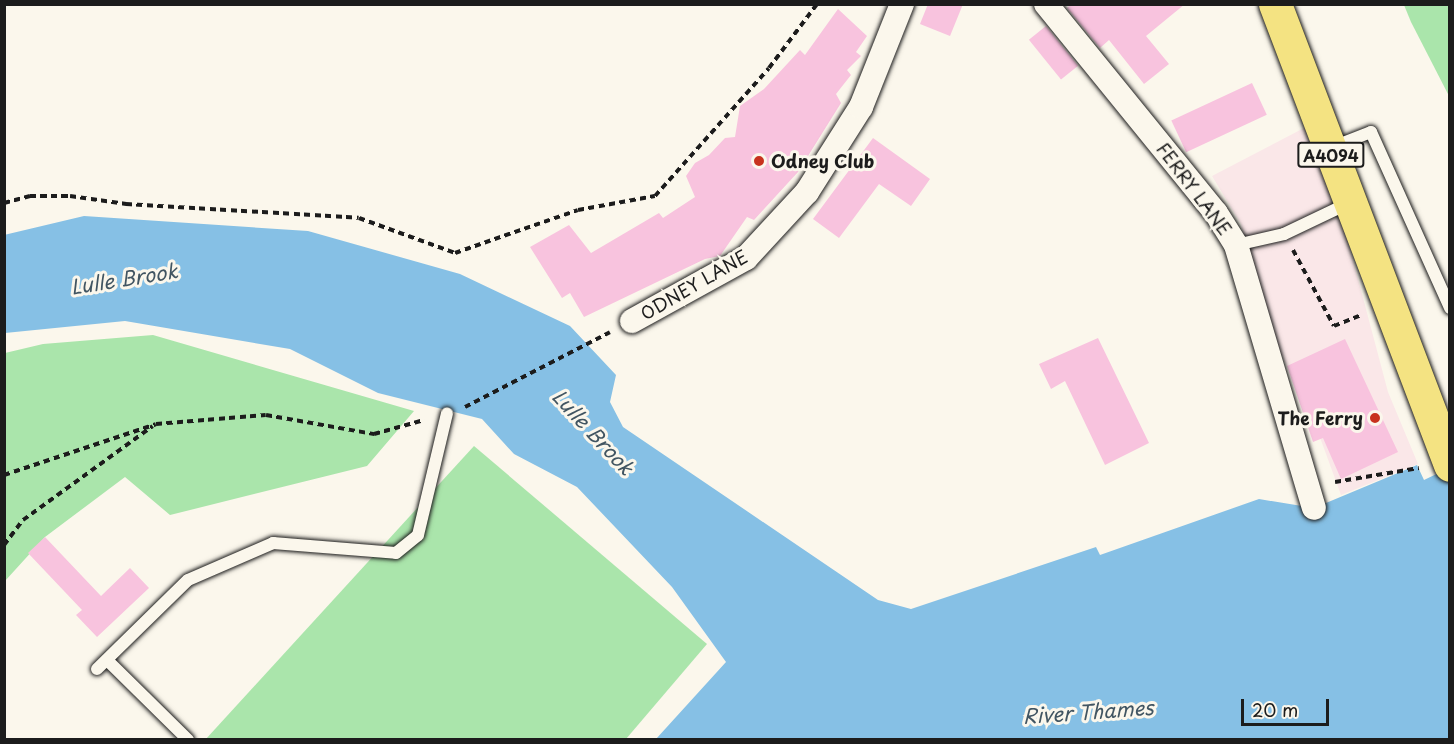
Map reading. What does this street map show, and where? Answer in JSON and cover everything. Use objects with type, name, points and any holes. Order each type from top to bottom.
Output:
[{"type":"main road","name":"A4094","points":[[1275,4],[1444,451]]},
{"type":"street","name":"ODNEY LANE","points":[[632,321],[747,258],[807,192],[861,107],[902,4]]},
{"type":"street","name":"FERRY LANE","points":[[1046,4],[1216,213],[1236,245],[1314,508]]},
{"type":"lane","points":[[1329,148],[1371,132],[1449,308]]},
{"type":"lane","points":[[1236,245],[1284,234],[1350,203]]},
{"type":"lane","points":[[97,669],[188,580],[273,543],[396,553],[418,534],[447,413]]},
{"type":"lane","points":[[107,660],[188,740]]},
{"type":"path","points":[[4,203],[30,196],[70,196],[126,204],[359,218],[455,253],[578,210],[655,196],[769,68],[817,4]]},
{"type":"path","points":[[1284,234],[1334,326]]},
{"type":"path","points":[[4,475],[156,424],[266,415],[374,434],[466,406],[632,321]]},
{"type":"path","points":[[4,545],[23,520],[156,424]]},
{"type":"path","points":[[1304,471],[1339,484],[1394,471],[1444,451]]},
{"type":"shaded area","points":[[1306,127],[1345,230],[1388,392],[1418,464],[1341,495],[1318,432],[1266,322],[1241,224],[1212,176]]},
{"type":"green space","points":[[1404,5],[1449,5],[1449,96],[1411,22]]},
{"type":"green space","points":[[153,335],[414,411],[367,466],[170,515],[125,477],[45,537],[5,581],[5,353],[43,344]]},
{"type":"green space","points":[[474,446],[707,644],[626,739],[205,740]]},
{"type":"water","points":[[84,216],[308,231],[460,274],[570,326],[616,375],[610,402],[623,427],[878,600],[911,609],[1096,547],[1100,555],[1259,499],[1314,508],[1417,465],[1424,480],[1449,468],[1449,739],[656,739],[726,662],[672,587],[577,487],[514,454],[482,419],[378,393],[290,349],[125,321],[5,333],[4,235]]},
{"type":"building","points":[[928,4],[963,4],[950,36],[920,24]]},
{"type":"building","points":[[1071,4],[1185,4],[1146,36],[1169,64],[1144,84],[1109,40],[1100,48],[1067,8]]},
{"type":"building","name":"Odney Club","points":[[838,9],[867,36],[856,52],[861,56],[847,70],[851,75],[836,94],[841,103],[798,172],[754,220],[747,217],[720,256],[705,259],[584,317],[570,293],[562,298],[530,247],[569,225],[591,253],[659,213],[663,218],[695,197],[686,176],[695,163],[709,155],[725,138],[735,137],[740,106],[764,89],[800,50],[805,55]]},
{"type":"building","points":[[1046,26],[1078,66],[1061,79],[1029,40]]},
{"type":"building","points":[[1252,83],[1267,115],[1186,152],[1171,121]]},
{"type":"building","points":[[873,138],[930,179],[911,206],[879,184],[839,238],[813,219]]},
{"type":"building","points":[[1098,338],[1149,443],[1105,465],[1065,381],[1051,389],[1039,364]]},
{"type":"building","points":[[1345,339],[1398,452],[1341,479],[1323,438],[1313,442],[1287,366]]},
{"type":"building","points":[[45,537],[101,596],[130,568],[149,588],[97,637],[76,615],[82,610],[28,553]]},
{"type":"place","name":"Odney Club","points":[[759,161]]},
{"type":"place","name":"The Ferry","points":[[1375,418]]},
{"type":"water label","name":"Lulle Brook","points":[[124,279]]},
{"type":"water label","name":"Lulle Brook","points":[[593,432]]},
{"type":"water label","name":"River Thames","points":[[1088,712]]}]
